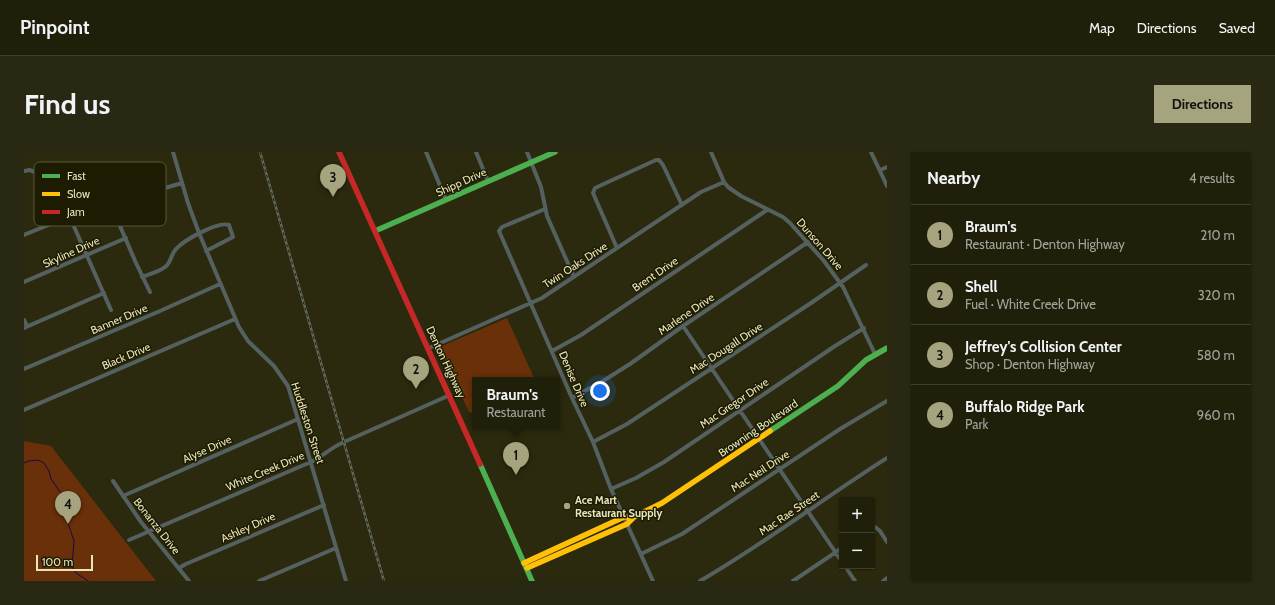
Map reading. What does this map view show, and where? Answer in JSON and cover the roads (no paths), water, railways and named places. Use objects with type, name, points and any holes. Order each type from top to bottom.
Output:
[{"type":"street","name":"Huddleston Street","points":[[173,152],[199,234],[235,319],[248,341],[274,366],[288,386],[346,581]]},
{"type":"street","name":"Denton Highway","points":[[339,152],[450,395],[532,581]]},
{"type":"street","points":[[426,152],[446,200]]},
{"type":"street","points":[[476,152],[488,181]]},
{"type":"street","points":[[527,152],[541,187],[545,210],[574,277]]},
{"type":"street","name":"Shipp Drive","points":[[375,231],[555,152]]},
{"type":"street","name":"Dunson Drive","points":[[711,152],[724,182],[741,196],[783,217],[808,242],[840,282],[864,328],[875,354]]},
{"type":"street","points":[[871,152],[887,186]]},
{"type":"street","points":[[617,248],[593,193],[595,188],[656,160],[659,160],[663,165],[682,205]]},
{"type":"street","points":[[880,170],[887,167]]},
{"type":"street","points":[[24,171],[30,170],[34,172]]},
{"type":"street","name":"Twin Oaks Drive","points":[[428,348],[542,298],[701,192],[724,182]]},
{"type":"street","points":[[166,188],[182,183]]},
{"type":"street","name":"Denise Drive","points":[[545,210],[502,227],[499,231],[572,398],[593,442],[611,489],[653,581]]},
{"type":"street","name":"Brent Drive","points":[[552,351],[581,335],[767,210]]},
{"type":"street","points":[[142,277],[165,267],[171,260],[177,248],[199,234],[212,227],[226,224],[229,225],[233,237],[206,251]]},
{"type":"street","points":[[24,235],[47,226]]},
{"type":"street","points":[[74,226],[88,254],[111,310]]},
{"type":"street","points":[[121,226],[142,277],[150,292]]},
{"type":"street","name":"Skyline Drive","points":[[24,282],[126,238]]},
{"type":"street","name":"Marlene Drive","points":[[572,398],[619,371],[808,242]]},
{"type":"street","name":"Mac Dougall Drive","points":[[593,442],[627,424],[866,265]]},
{"type":"street","name":"Banner Drive","points":[[24,369],[220,284]]},
{"type":"street","points":[[24,320],[25,327],[104,293]]},
{"type":"street","name":"Black Drive","points":[[24,410],[235,319]]},
{"type":"street","points":[[683,326],[839,557]]},
{"type":"street","name":"Mac Gregor Drive","points":[[611,489],[636,478],[655,467],[864,328]]},
{"type":"street","name":"Browning Boulevard","points":[[525,565],[572,548],[627,524],[634,517],[662,503],[838,386],[866,360],[887,348]]},
{"type":"street","name":"White Creek Drive","points":[[129,540],[320,458],[334,446],[450,395]]},
{"type":"street","name":"Mac Neil Drive","points":[[641,554],[672,540],[840,429],[887,401]]},
{"type":"street","name":"Alyse Drive","points":[[123,496],[298,419]]},
{"type":"street","name":"Mac Rae Street","points":[[700,581],[724,567],[887,458]]},
{"type":"street","name":"Bonanza Drive","points":[[113,481],[149,532],[189,581]]},
{"type":"street","name":"Ashley Drive","points":[[179,568],[324,504]]},
{"type":"street","name":"Browning Boulevard","points":[[525,565],[624,517],[634,517]]},
{"type":"street","points":[[875,528],[880,531],[887,542]]},
{"type":"street","points":[[570,542],[572,548]]},
{"type":"street","points":[[259,581],[336,548]]},
{"type":"street","points":[[793,581],[839,550]]},
{"type":"street","points":[[847,569],[855,581]]},
{"type":"street","points":[[883,581],[887,578]]},
{"type":"waterway","points":[[24,463],[38,460],[44,463],[49,471],[51,479],[63,496],[67,520],[74,541],[72,567],[76,573],[88,581]]},
{"type":"railway","points":[[260,152],[384,581]]},
{"type":"place","name":"Jeffrey's Collision Center","points":[[333,197]]},
{"type":"place","name":"Shell","points":[[416,389]]},
{"type":"place","name":"Braum's","points":[[516,475]]},
{"type":"place","name":"Ace Mart Restaurant Supply","points":[[567,506]]},
{"type":"place","name":"Buffalo Ridge Park","points":[[68,524]]}]
